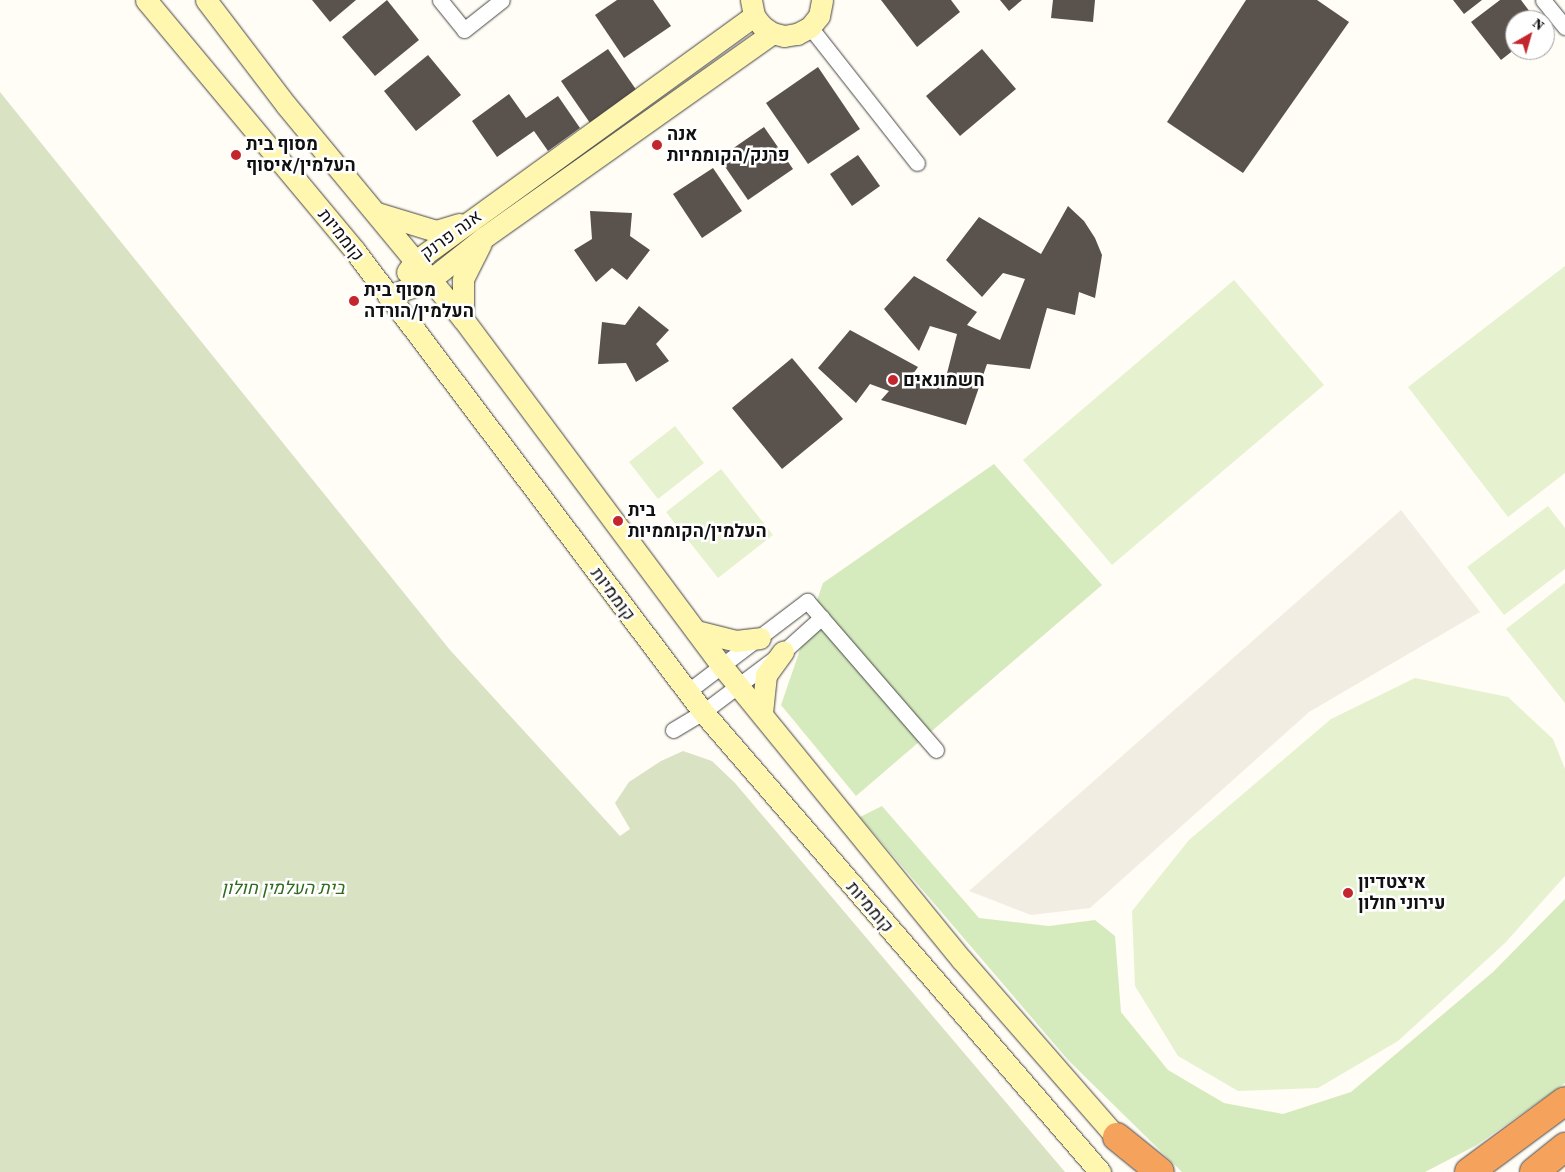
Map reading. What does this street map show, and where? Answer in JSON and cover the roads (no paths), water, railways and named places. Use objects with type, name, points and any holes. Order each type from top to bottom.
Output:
[{"type":"highway","points":[[1469,1172],[1565,1101]]},
{"type":"highway","points":[[1117,1137],[1160,1172]]},
{"type":"highway","points":[[1534,1172],[1565,1147]]},
{"type":"main road","name":"קוממיות","points":[[146,0],[355,251],[703,712],[1100,1172]]},
{"type":"main road","points":[[206,0],[286,105],[463,319],[722,666],[739,684],[961,959],[1147,1172]]},
{"type":"main road","points":[[752,8],[762,26],[772,33],[784,36],[797,34],[810,27],[819,16],[822,0]]},
{"type":"main road","name":"אנה פרנק","points":[[388,296],[414,262],[474,219],[752,8]]},
{"type":"main road","name":"אנה פרנק","points":[[388,296],[430,280],[484,238],[772,33]]},
{"type":"main road","points":[[377,213],[436,231],[474,219]]},
{"type":"main road","points":[[463,319],[464,279],[484,238]]},
{"type":"main road","points":[[696,631],[736,641],[760,638]]},
{"type":"main road","points":[[762,713],[766,676],[783,652]]},
{"type":"street","points":[[440,0],[464,30],[502,0]]},
{"type":"street","points":[[1543,0],[1565,27]]},
{"type":"street","points":[[810,27],[917,163]]},
{"type":"street","points":[[687,692],[807,601],[936,750]]},
{"type":"street","points":[[673,730],[703,712],[783,652],[822,617]]},
{"type":"place","name":"אנה פרנק/הקוממיות","points":[[657,145]]},
{"type":"place","name":"מסוף בית העלמין/איסוף","points":[[236,155]]},
{"type":"place","name":"מסוף בית העלמין/הורדה","points":[[354,301]]},
{"type":"place","name":"חשמונאים","points":[[893,380]]},
{"type":"place","name":"בית העלמין/הקוממיות","points":[[618,521]]},
{"type":"place","name":"איצטדיון עירוני חולון","points":[[1348,893]]},
{"type":"park label","name":"בית העלמין חולון","points":[[283,888]]}]
